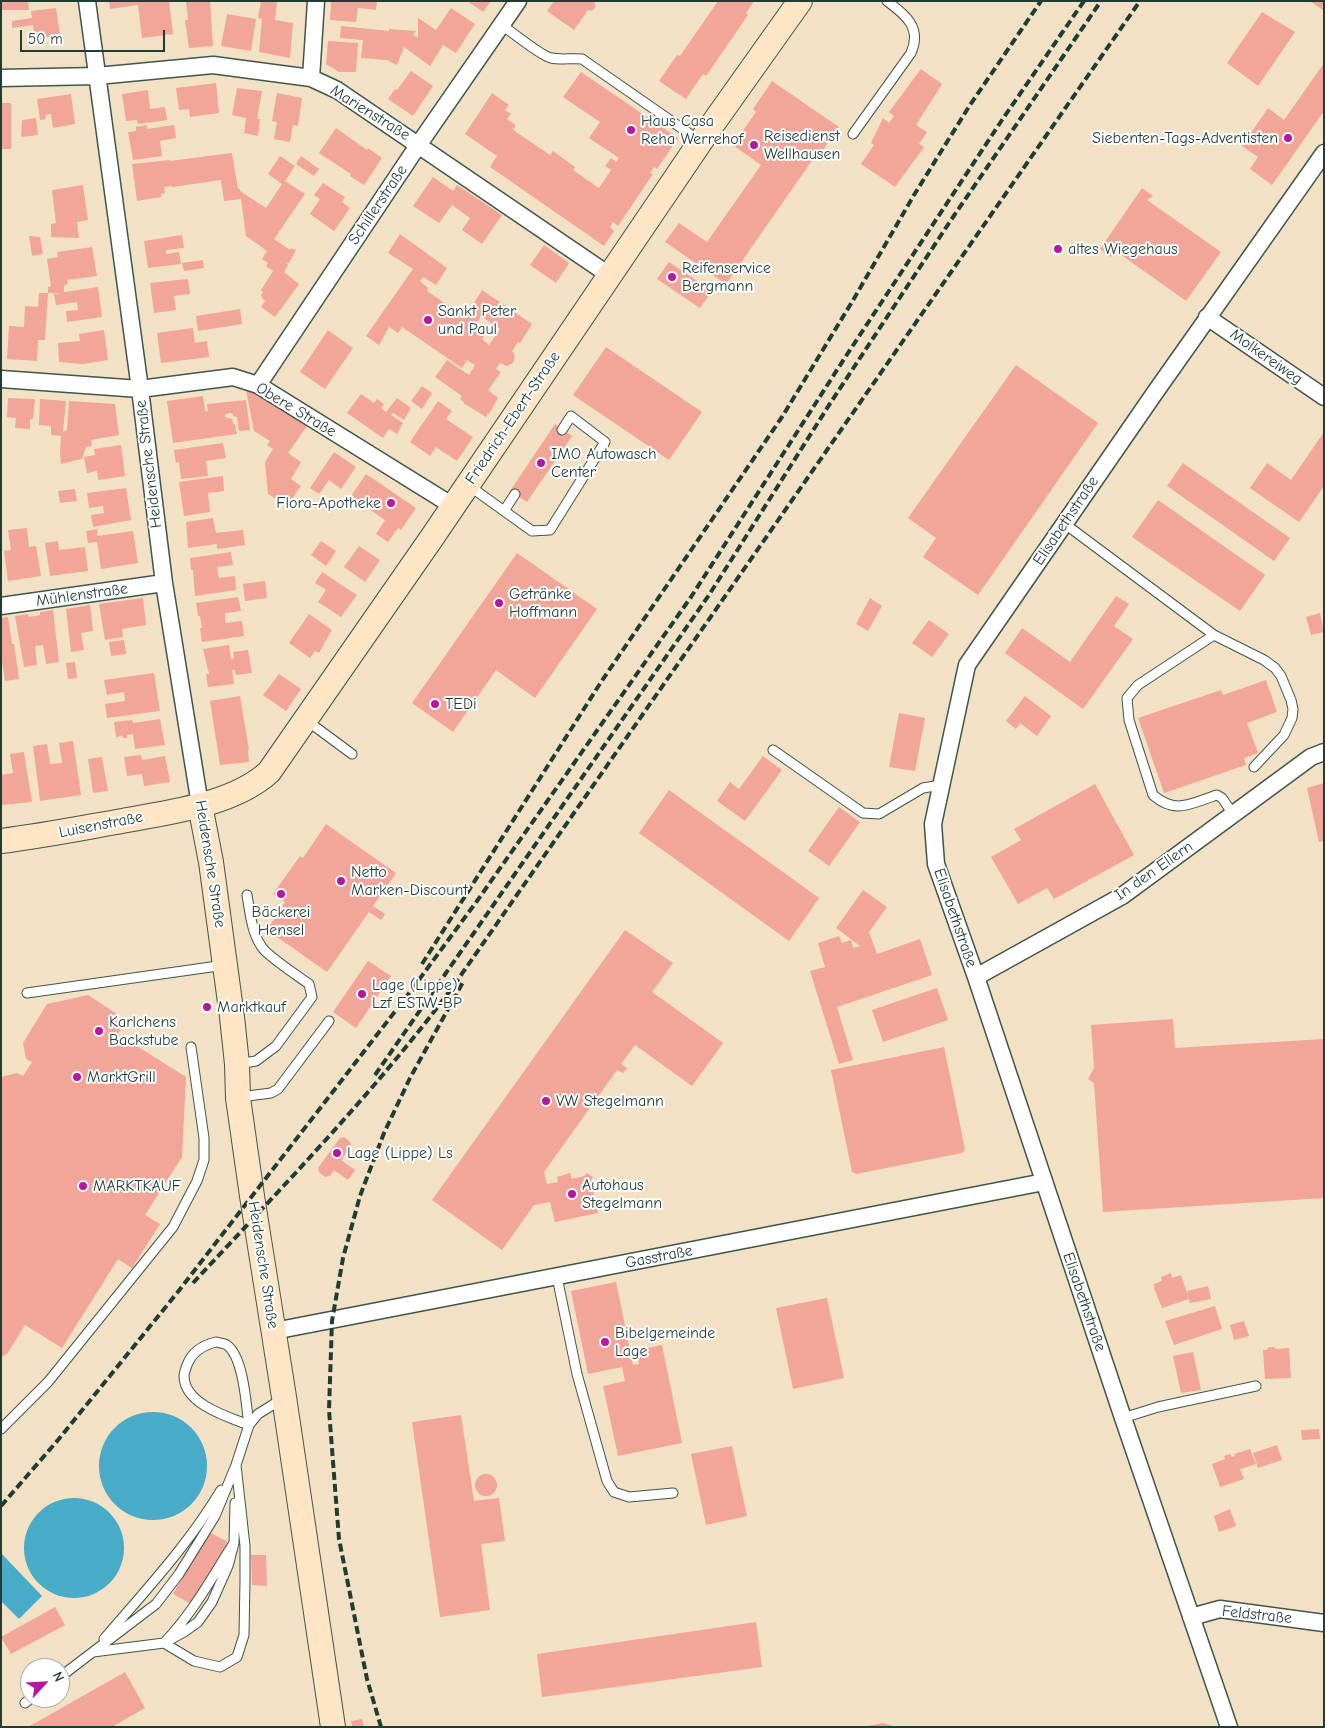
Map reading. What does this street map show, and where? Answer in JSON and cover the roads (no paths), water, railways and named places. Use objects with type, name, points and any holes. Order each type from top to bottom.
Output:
[{"type":"main road","name":"Friedrich-Ebert-Straße","points":[[200,805],[239,792],[263,778],[276,765],[700,142],[800,1]]},
{"type":"main road","name":"Luisenstraße","points":[[1,841],[45,835],[200,805]]},
{"type":"main road","name":"Heidensche Straße","points":[[200,805],[209,850],[225,965],[237,1064],[238,1098],[252,1196],[333,1727]]},
{"type":"street","name":"Heidensche Straße","points":[[87,1],[140,389],[164,583],[200,805]]},
{"type":"street","points":[[311,78],[316,1]]},
{"type":"street","name":"Schillerstraße","points":[[258,385],[419,144],[518,1]]},
{"type":"street","name":"Marienstraße","points":[[1,78],[97,76],[213,65],[311,78],[338,90],[609,275]]},
{"type":"street","name":"Elisabethstraße","points":[[1229,1727],[976,977],[936,864],[933,824],[967,665],[1207,317],[1324,152]]},
{"type":"street","name":"Molkereiweg","points":[[1207,317],[1324,397]]},
{"type":"street","name":"Obere Straße","points":[[1,379],[140,389],[233,377],[258,385],[453,506]]},
{"type":"street","name":"Mühlenstraße","points":[[1,606],[164,583]]},
{"type":"street","name":"In den Ellern","points":[[976,977],[1122,896],[1311,757],[1324,752]]},
{"type":"street","name":"Gasstraße","points":[[274,1331],[1044,1182]]},
{"type":"street","name":"Feldstraße","points":[[1191,1617],[1220,1609],[1324,1623]]},
{"type":"lane","points":[[853,134],[911,53],[914,45],[914,34],[910,22],[904,14],[887,1]]},
{"type":"lane","points":[[501,25],[548,57],[582,59],[700,142]]},
{"type":"lane","points":[[468,485],[532,531],[550,530],[605,442],[571,416],[562,430]]},
{"type":"lane","points":[[504,511],[515,494]]},
{"type":"lane","points":[[1065,524],[1214,635],[1269,663],[1281,676],[1291,700],[1292,718],[1289,727],[1278,742],[1254,767]]},
{"type":"lane","points":[[1214,635],[1138,684],[1127,698],[1128,720],[1153,795],[1162,802],[1177,807],[1216,795],[1222,798],[1233,814]]},
{"type":"lane","points":[[306,720],[352,754]]},
{"type":"lane","points":[[773,750],[863,813],[879,814],[924,788],[941,785]]},
{"type":"lane","points":[[237,1064],[256,1061],[276,1046],[312,997],[309,984],[265,950],[256,936],[247,895]]},
{"type":"lane","points":[[27,993],[225,965]]},
{"type":"lane","points":[[238,1098],[271,1093],[278,1089],[329,1021]]},
{"type":"lane","points":[[1,1429],[48,1382],[173,1227],[197,1182],[204,1160],[204,1138],[191,1047]]},
{"type":"lane","points":[[557,1277],[576,1374],[606,1482],[614,1492],[629,1497],[673,1493]]},
{"type":"lane","points":[[216,1342],[227,1345],[235,1356],[244,1389],[249,1424],[216,1412],[199,1401],[187,1389],[184,1376],[188,1362],[195,1352],[205,1345],[216,1342]]},
{"type":"lane","points":[[1124,1418],[1158,1407],[1256,1386]]},
{"type":"lane","points":[[70,1668],[156,1604],[162,1597],[179,1574],[215,1516],[236,1465],[249,1424],[258,1414],[284,1397]]},
{"type":"lane","points":[[92,1652],[164,1642],[184,1632],[198,1622],[212,1602],[228,1566],[234,1543],[236,1465]]},
{"type":"lane","points":[[164,1642],[194,1661],[220,1667],[237,1657],[244,1635],[245,1546],[236,1465]]},
{"type":"lane","points":[[92,1652],[162,1571],[212,1505],[236,1465]]},
{"type":"water","points":[[153,1412],[174,1416],[191,1428],[203,1445],[207,1466],[203,1487],[191,1504],[174,1516],[153,1520],[132,1516],[115,1504],[103,1487],[99,1466],[103,1445],[115,1428],[132,1416]]},
{"type":"water","points":[[74,1498],[93,1501],[110,1512],[121,1529],[124,1548],[121,1567],[110,1584],[93,1595],[74,1598],[55,1595],[38,1584],[27,1567],[24,1548],[27,1529],[38,1512],[55,1501]]},
{"type":"water","points":[[1,1553],[42,1596],[19,1619],[1,1601]]},
{"type":"railway","points":[[422,964],[601,682],[782,417],[914,195],[970,105],[1041,1]]},
{"type":"railway","points":[[1,1506],[58,1440],[177,1293],[407,996],[477,901],[691,597],[846,356],[1002,120],[1084,1]]},
{"type":"railway","points":[[375,1075],[709,595],[831,402],[951,220],[1101,1]]},
{"type":"railway","points":[[193,1283],[359,1102],[452,988],[1140,1]]},
{"type":"railway","points":[[381,1727],[367,1679],[339,1539],[329,1410],[332,1321],[343,1258],[360,1196],[384,1133],[410,1078],[463,982]]},
{"type":"place","name":"Haus Casa Reha Werrehof","points":[[631,130]]},
{"type":"place","name":"Siebenten-Tags-Adventisten","points":[[1288,138]]},
{"type":"place","name":"Reisedienst Wellhausen","points":[[754,145]]},
{"type":"place","name":"altes Wiegehaus","points":[[1058,249]]},
{"type":"place","name":"Reifenservice Bergmann","points":[[672,277]]},
{"type":"place","name":"Sankt Peter und Paul","points":[[428,320]]},
{"type":"place","name":"IMO Autowasch Center","points":[[541,463]]},
{"type":"place","name":"Flora-Apotheke","points":[[391,503]]},
{"type":"place","name":"Getränke Hoffmann","points":[[499,603]]},
{"type":"place","name":"TEDi","points":[[435,704]]},
{"type":"place","name":"Netto Marken-Discount","points":[[341,881]]},
{"type":"place","name":"Bäckerei Hensel","points":[[281,894]]},
{"type":"place","name":"Lage (Lippe) Lzf ESTW-BP","points":[[362,994]]},
{"type":"place","name":"Marktkauf","points":[[207,1007]]},
{"type":"place","name":"Karlchens Backstube","points":[[99,1031]]},
{"type":"place","name":"MarktGrill","points":[[77,1077]]},
{"type":"place","name":"VW Stegelmann","points":[[546,1101]]},
{"type":"place","name":"Lage (Lippe) Ls","points":[[337,1153]]},
{"type":"place","name":"MARKTKAUF","points":[[83,1186]]},
{"type":"place","name":"Autohaus Stegelmann","points":[[572,1194]]},
{"type":"place","name":"Bibelgemeinde Lage","points":[[605,1342]]}]
